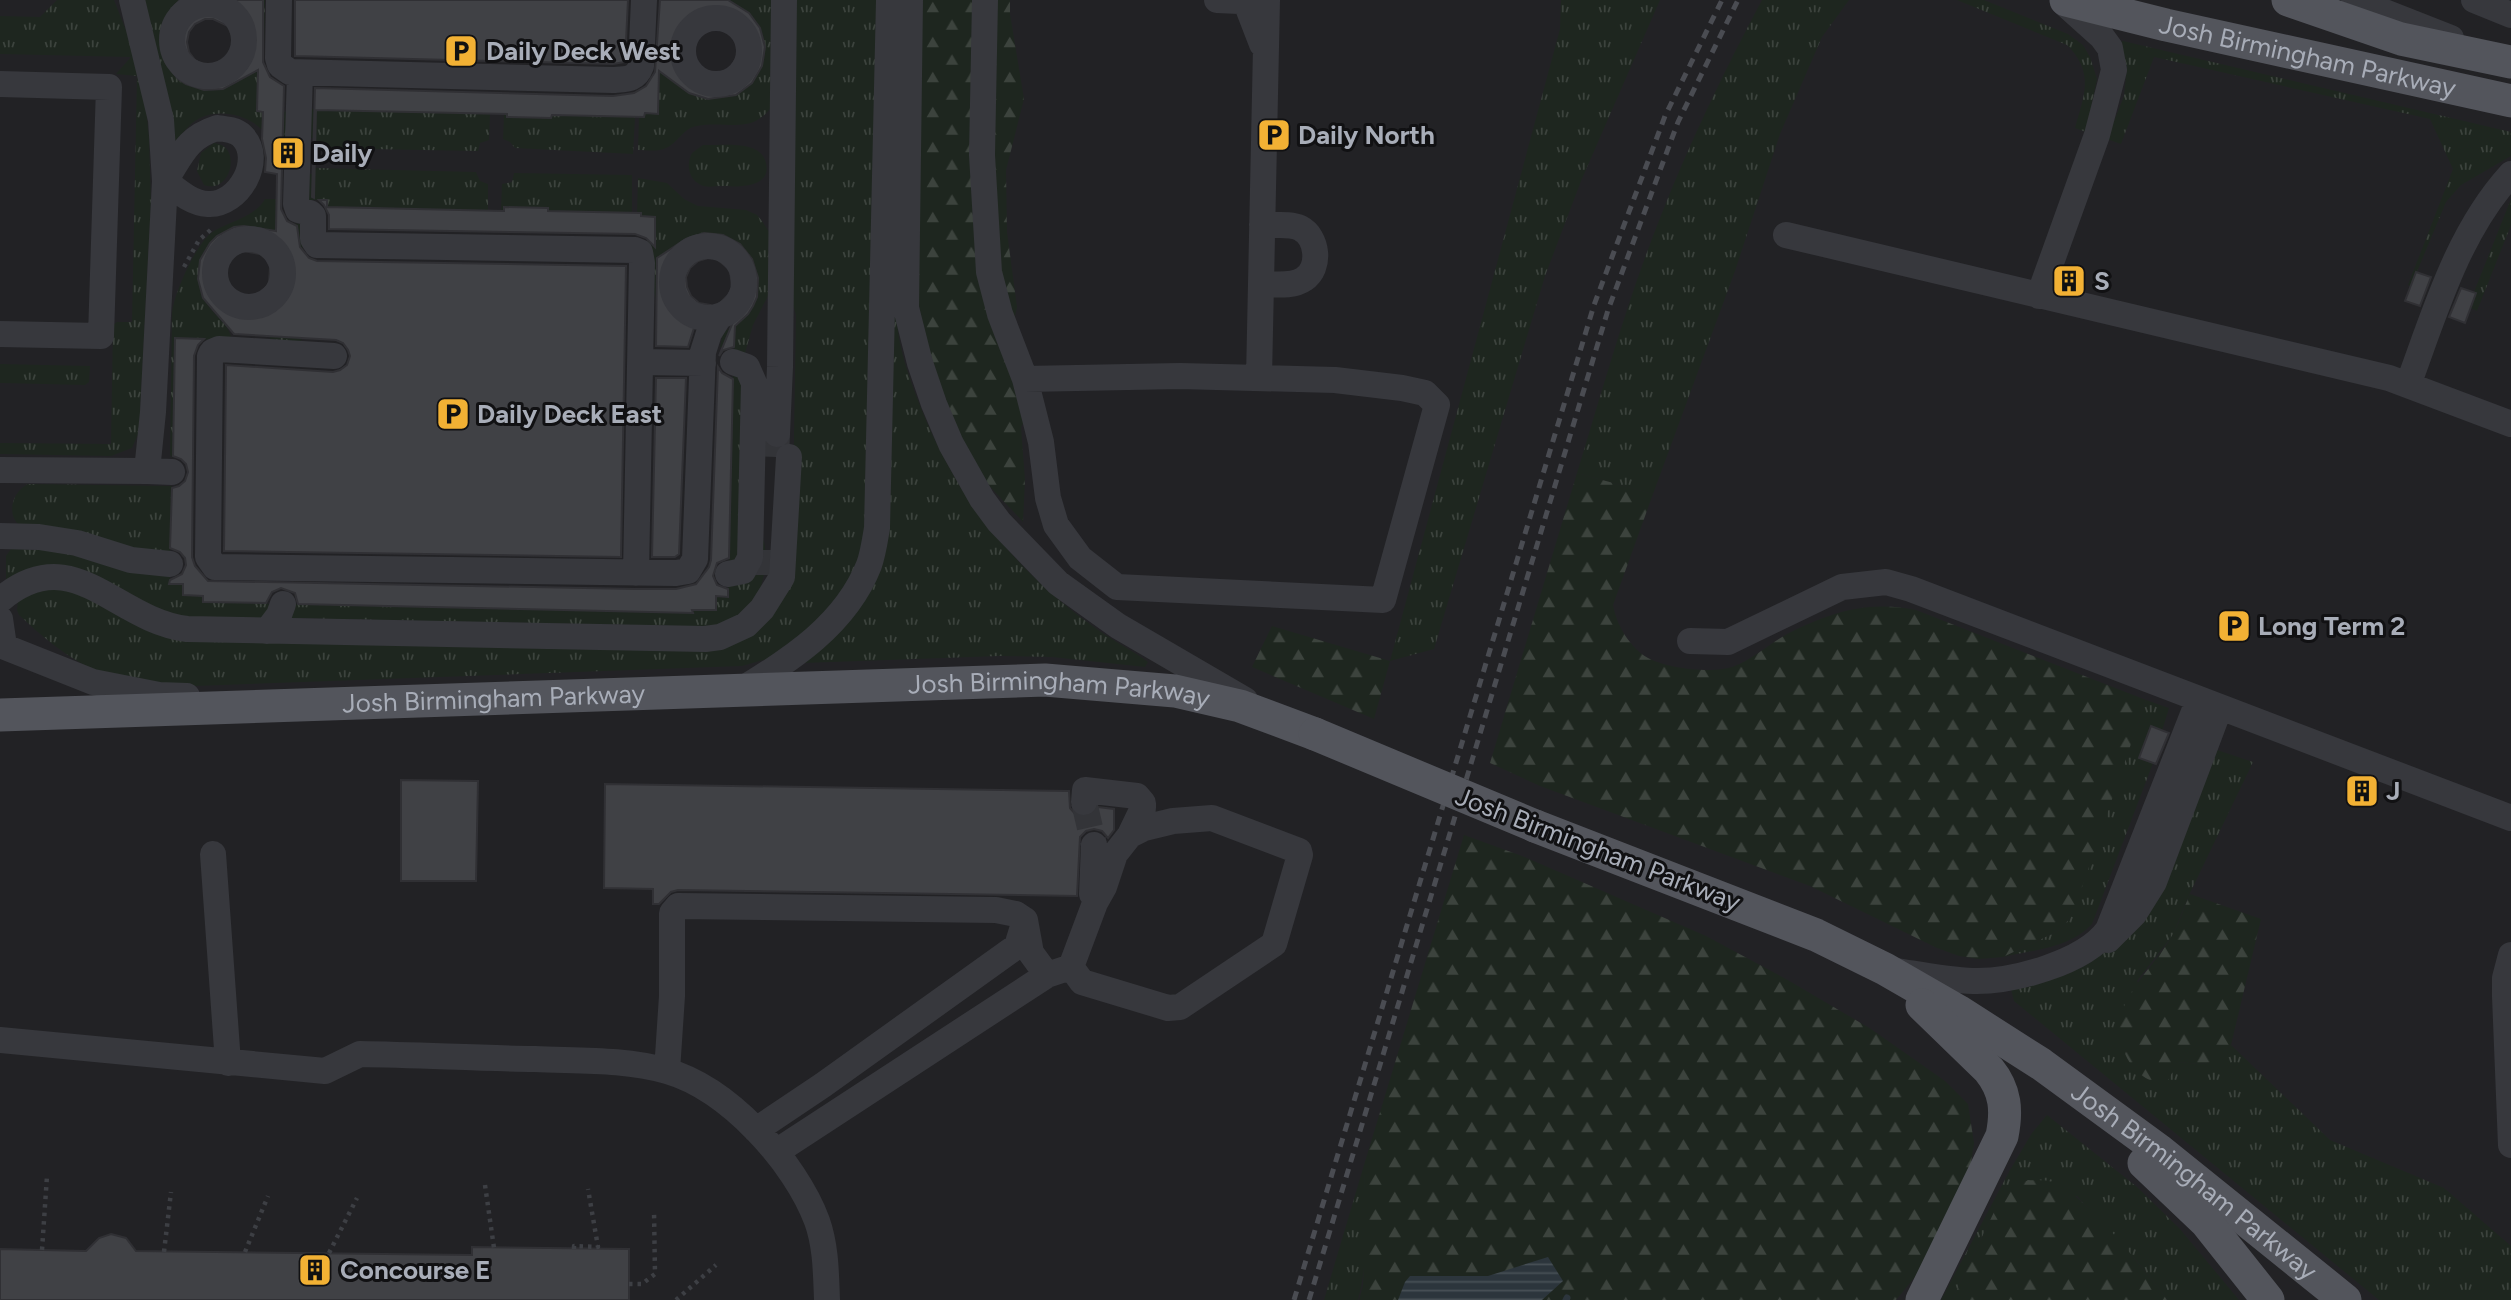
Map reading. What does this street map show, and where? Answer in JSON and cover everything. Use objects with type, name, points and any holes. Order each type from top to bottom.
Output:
[{"type":"main road","name":"Josh Birmingham Parkway","points":[[2066,0],[2165,25],[2511,101]]},
{"type":"main road","points":[[2288,0],[2401,38],[2511,62]]},
{"type":"main road","name":"Josh Birmingham Parkway","points":[[0,715],[1045,680],[1175,691],[1240,706],[1816,934],[1885,969],[1981,1025],[2041,1064],[2160,1151],[2345,1300]]},
{"type":"main road","points":[[1885,969],[1989,1070],[1997,1080],[2005,1105],[2002,1136],[1922,1300]]},
{"type":"main road","name":"Josh Birmingham Parkway","points":[[2041,1064],[2206,1222],[2268,1300]]},
{"type":"lane","points":[[0,470],[160,471],[153,412],[165,181],[161,120],[132,0]]},
{"type":"lane","points":[[279,0],[277,48],[280,65],[284,70],[300,73],[613,80],[632,78],[638,74],[641,66],[644,0]]},
{"type":"lane","points":[[0,600],[22,584],[39,578],[69,578],[84,583],[152,621],[169,627],[705,639],[735,632],[746,625],[762,609],[782,577],[785,503],[772,490],[763,467],[776,446],[790,402],[780,367],[784,0]]},
{"type":"lane","points":[[739,691],[780,666],[814,640],[847,604],[869,565],[877,528],[889,0]]},
{"type":"lane","points":[[910,0],[906,308],[924,373],[951,444],[982,499],[999,522],[1058,583],[1118,626],[1283,721]]},
{"type":"lane","points":[[985,0],[982,155],[989,272],[1000,314],[1025,379],[1041,442],[1048,498],[1056,525],[1080,558],[1116,587],[1383,600],[1437,405],[1425,393],[1335,380],[1180,376],[1025,379]]},
{"type":"lane","points":[[1217,0],[1256,1],[1266,55],[1259,378]]},
{"type":"lane","points":[[2039,296],[2097,135],[2114,70],[2110,48],[2102,37],[2060,0]]},
{"type":"lane","points":[[2354,0],[2511,62]]},
{"type":"lane","points":[[2474,0],[2511,15]]},
{"type":"lane","points":[[300,73],[296,204],[298,210],[313,216],[315,244],[638,250],[642,263],[636,573]]},
{"type":"lane","points":[[0,84],[108,87],[101,336],[0,334]]},
{"type":"lane","points":[[2408,385],[2460,253],[2487,201],[2511,174]]},
{"type":"lane","points":[[1261,284],[1291,284],[1304,279],[1313,269],[1316,256],[1314,243],[1302,229],[1294,226],[1262,225]]},
{"type":"lane","points":[[1786,234],[2408,385],[2511,424]]},
{"type":"lane","points":[[238,305],[248,351]]},
{"type":"lane","points":[[334,356],[219,349],[212,352],[208,557],[215,567],[682,572],[692,567],[695,559],[702,363],[704,345],[719,317]]},
{"type":"lane","points":[[641,362],[702,363]]},
{"type":"lane","points":[[728,574],[743,571],[748,565],[754,383],[747,367],[733,362]]},
{"type":"lane","points":[[751,500],[762,511],[766,522],[768,562],[762,609]]},
{"type":"lane","points":[[0,536],[39,537],[77,543],[131,560],[170,564]]},
{"type":"lane","points":[[1690,641],[1728,642],[1842,587],[1886,582],[1919,592],[2511,818]]},
{"type":"lane","points":[[267,631],[284,604]]},
{"type":"lane","points":[[0,619],[2,645],[93,682],[117,688],[272,706]]},
{"type":"lane","points":[[1885,969],[1958,980],[2000,979],[2063,961],[2088,950],[2108,930],[2209,703]]},
{"type":"lane","points":[[776,1152],[1059,971],[1104,887],[1115,854],[1130,835],[1143,808],[1143,803],[1137,796],[1085,790],[1084,802]]},
{"type":"lane","points":[[1024,949],[1082,982],[1175,1009],[1274,944],[1300,855],[1295,848],[1212,818],[1173,821],[1144,828],[1130,835]]},
{"type":"lane","points":[[1094,845],[1091,886],[1095,902]]},
{"type":"lane","points":[[213,854],[229,1063]]},
{"type":"lane","points":[[667,1071],[672,996],[672,913],[678,906],[996,910],[1016,914],[1025,920],[1024,949]]},
{"type":"lane","points":[[756,1130],[1024,949]]},
{"type":"lane","points":[[2511,955],[2505,987],[2511,1145]]},
{"type":"lane","points":[[0,1040],[325,1071],[360,1054],[611,1062],[667,1071],[712,1094],[756,1130],[776,1152],[803,1190],[818,1223],[826,1265],[827,1300]]},
{"type":"path","points":[[182,272],[199,240],[218,223]]},
{"type":"path","points":[[43,1250],[47,1176]]},
{"type":"path","points":[[485,1185],[494,1248]]},
{"type":"path","points":[[574,1249],[574,1246],[598,1247],[588,1189]]},
{"type":"path","points":[[164,1252],[171,1192]]},
{"type":"path","points":[[245,1252],[268,1196]]},
{"type":"path","points":[[329,1253],[357,1198]]},
{"type":"path","points":[[629,1284],[642,1284],[655,1274],[654,1210]]},
{"type":"path","points":[[676,1300],[716,1265]]},
{"type":"shaded area","points":[[0,0],[2511,0],[2511,1300],[0,1300]]},
{"type":"shaded area","points":[[1548,1257],[1563,1281],[1542,1300],[1398,1300],[1410,1276],[1488,1276]]},
{"type":"green space","points":[[57,0],[114,0],[131,43],[145,96],[151,202],[139,432],[132,448],[111,456],[0,454],[0,443],[111,444],[113,325],[117,322],[132,322],[137,76],[116,74],[131,57],[0,54],[0,16],[40,17]]},
{"type":"green space","points":[[144,0],[181,0],[166,18],[160,37],[163,56],[173,72],[188,84],[206,90],[227,87],[248,74],[242,0],[265,0],[263,90],[258,90],[257,111],[292,112],[292,137],[267,136],[245,118],[217,114],[196,120],[175,141]]},
{"type":"green space","points":[[730,0],[776,0],[770,109],[754,122],[692,127],[666,148],[638,150],[639,117],[644,117],[645,113],[658,113],[659,92],[651,91],[660,38],[689,93],[707,98],[724,97],[752,82],[761,69],[765,53],[763,37],[753,17]]},
{"type":"green space","points":[[791,0],[879,0],[867,546],[832,611],[767,659],[742,666],[167,687],[125,682],[104,675],[54,645],[19,615],[18,601],[47,586],[80,591],[155,634],[711,649],[792,557],[796,315],[789,290]]},
{"type":"green space","points":[[894,0],[897,321],[909,376],[951,471],[990,528],[1036,579],[1096,629],[1148,662],[1145,667],[1052,657],[999,656],[803,663],[872,577]]},
{"type":"green space","points":[[918,0],[1010,0],[1024,99],[1006,170],[1007,232],[1017,307],[1015,316],[1024,422],[1021,427],[1025,480],[1023,522],[984,479],[968,452],[948,407],[932,360],[916,289]]},
{"type":"green space","points":[[1561,0],[1660,0],[1581,181],[1545,276],[1434,649],[1390,661],[1560,29]]},
{"type":"green space","points":[[1762,0],[1849,0],[1822,37],[1780,134],[1735,271],[1653,494],[1577,473],[1626,313],[1660,218],[1708,108]]},
{"type":"green space","points":[[1957,0],[1984,0],[2068,34],[2083,45],[2097,79],[2086,132],[2075,128],[2084,95],[2084,75],[2076,55],[2067,45]]},
{"type":"green space","points":[[2123,41],[2511,132],[2511,156],[2461,185],[2446,202],[2411,286],[2408,285],[2453,169],[2430,119],[2154,57],[2121,144],[2107,139],[2124,96],[2127,67],[2119,43]]},
{"type":"green space","points":[[305,109],[490,114],[489,140],[480,143],[478,151],[315,148],[315,138],[304,138]]},
{"type":"green space","points":[[504,114],[507,114],[507,117],[635,117],[633,154],[515,148],[503,139]]},
{"type":"green space","points":[[214,143],[223,146],[228,152],[230,168],[221,183],[204,185],[197,171],[201,153]]},
{"type":"green space","points":[[703,145],[739,145],[757,150],[766,163],[764,177],[759,182],[745,186],[701,185],[693,179],[689,166],[692,153]]},
{"type":"green space","points":[[315,168],[476,172],[480,181],[488,184],[488,210],[327,207],[327,200],[302,200],[303,174],[314,174]]},
{"type":"green space","points":[[514,173],[632,175],[632,213],[504,207],[504,211],[501,211],[502,184],[512,182]]},
{"type":"green space","points":[[638,178],[667,183],[684,199],[698,206],[746,210],[757,215],[771,235],[769,294],[753,325],[745,353],[734,355],[734,348],[720,347],[723,332],[746,316],[757,296],[757,275],[749,256],[735,241],[716,234],[693,236],[670,251],[682,347],[669,347],[654,292],[647,239],[655,239],[655,217],[637,213]]},
{"type":"green space","points":[[265,199],[277,199],[277,223],[303,224],[301,343],[270,342],[272,232],[245,226],[232,228],[219,235],[206,249],[202,258],[199,286],[210,309],[225,324],[232,340],[175,339],[173,458],[170,455],[172,313],[177,293],[187,268],[207,237],[249,214]]},
{"type":"green space","points":[[2511,199],[2511,225],[2477,311],[2471,308],[2476,294],[2474,292]]},
{"type":"green space","points":[[0,364],[90,366],[89,382],[85,385],[0,383]]},
{"type":"green space","points":[[733,370],[742,374],[743,550],[729,567]]},
{"type":"green space","points":[[1577,473],[1653,494],[1613,605],[1630,642],[1641,654],[1656,662],[1689,669],[1713,670],[1732,667],[1787,634],[1834,614],[1866,607],[1898,607],[1916,610],[2146,700],[2080,893],[2070,918],[2058,931],[2003,957],[1979,959],[1959,956],[1937,948],[1810,886],[1540,786],[1490,763]]},
{"type":"green space","points":[[28,484],[172,486],[170,558],[20,526],[13,516],[13,504],[18,492]]},
{"type":"green space","points":[[763,539],[765,564],[762,584],[755,601],[743,613],[717,627],[289,618],[292,604],[693,612],[692,610],[715,610],[716,596],[728,596],[728,583]]},
{"type":"green space","points":[[11,549],[61,550],[170,571],[170,584],[183,584],[183,595],[203,596],[203,602],[277,604],[263,620],[175,618],[88,574],[6,581],[6,556]]},
{"type":"green space","points":[[1272,626],[1390,661],[1374,719],[1252,667]]},
{"type":"green space","points":[[2146,700],[2169,708],[2162,731],[2150,727],[2139,758],[2153,763],[2092,924],[2062,943],[2003,957],[2058,931],[2070,918]]},
{"type":"green space","points":[[2217,750],[2253,762],[2190,893],[2173,935],[2137,981],[2178,1062],[2208,1063],[2231,1045],[2330,1140],[2444,1188],[2511,1246],[2511,1300],[2379,1300],[2014,1001],[2011,989],[2071,971],[2115,947]]},
{"type":"green space","points":[[1464,835],[1522,856],[1706,936],[1871,1029],[1945,1081],[1968,1104],[1974,1143],[1968,1183],[1937,1250],[1896,1300],[1359,1300],[1363,1285],[1365,1245],[1364,1165]]},
{"type":"green space","points":[[2190,894],[2261,919],[2231,1045],[2214,1062],[2178,1062],[2166,1084],[2161,1084],[2146,1078],[2130,1063],[2121,1044],[2119,1026],[2130,994],[2173,934]]},
{"type":"green space","points":[[2047,1115],[2137,1187],[2180,1229],[2239,1300],[2168,1300],[2136,1260],[2077,1196],[1995,1210],[1952,1300],[1941,1300],[2010,1170],[2032,1133]]},
{"type":"green space","points":[[1364,1165],[1365,1250],[1358,1300],[1324,1300]]},
{"type":"green space","points":[[2028,1180],[2055,1183],[2084,1204],[2115,1236],[2168,1300],[1952,1300],[1995,1210],[2011,1189]]},
{"type":"building","points":[[180,0],[263,0],[263,62],[270,77],[284,86],[281,209],[287,221],[297,226],[300,247],[309,258],[317,261],[626,266],[621,557],[224,551],[226,365],[333,372],[347,365],[350,356],[343,343],[336,340],[234,334],[203,298],[198,279],[200,260],[217,236],[234,227],[244,226],[276,231],[277,174],[265,172],[263,112],[257,111],[258,70],[223,89],[204,90],[178,79],[166,63],[161,45],[163,26],[172,8]],"holes":[[[205,19],[213,19],[228,26],[234,41],[228,57],[213,66],[195,60],[189,52],[187,42],[189,32],[195,24]],[[243,251],[260,254],[270,267],[269,284],[258,296],[250,298],[232,292],[224,273],[233,256]]]},
{"type":"building","points":[[295,0],[628,0],[625,62],[613,64],[295,56]]},
{"type":"building","points":[[660,0],[728,0],[749,13],[760,28],[765,47],[762,66],[752,83],[736,95],[708,99],[689,93],[659,71],[658,114],[645,113],[644,117],[552,115],[551,118],[507,117],[507,114],[316,110],[314,198],[312,197],[315,88],[613,96],[634,93],[646,86],[655,72]],"holes":[[[714,27],[729,32],[735,38],[738,55],[729,70],[713,75],[703,71],[692,55],[697,35]]]},
{"type":"building","points":[[319,200],[327,200],[327,207],[504,211],[504,207],[641,213],[641,216],[655,217],[655,247],[646,238],[635,234],[329,229],[329,215]]},
{"type":"building","points":[[704,233],[723,235],[740,244],[752,259],[758,278],[757,297],[753,306],[735,326],[734,347],[723,350],[719,356],[735,317],[733,309],[721,302],[732,288],[730,270],[717,259],[698,261],[690,268],[686,277],[691,296],[699,303],[710,305],[695,325],[688,347],[656,346],[657,258],[686,239]]},
{"type":"building","points":[[2416,272],[2431,277],[2420,306],[2405,301]]},
{"type":"building","points":[[2461,288],[2476,293],[2465,323],[2449,317]]},
{"type":"building","points":[[175,338],[204,339],[198,345],[194,356],[192,557],[195,566],[208,581],[636,589],[676,589],[696,584],[711,560],[718,367],[722,373],[733,379],[729,558],[717,563],[713,576],[717,585],[728,589],[728,597],[716,596],[716,610],[692,610],[693,613],[298,604],[295,593],[281,588],[272,592],[266,603],[203,602],[203,596],[183,595],[183,584],[169,584],[170,580],[182,574],[186,565],[180,552],[170,548],[172,488],[185,481],[188,472],[186,464],[173,456]]},
{"type":"building","points":[[656,378],[686,378],[679,554],[675,557],[652,557]]},
{"type":"building","points":[[2151,726],[2169,733],[2156,764],[2139,758]]},
{"type":"building","points":[[401,780],[478,781],[476,881],[401,881]]},
{"type":"building","points":[[605,784],[1069,791],[1070,808],[1083,818],[1090,816],[1098,807],[1114,809],[1114,830],[1108,838],[1102,831],[1094,829],[1086,831],[1080,837],[1077,896],[678,890],[671,892],[659,904],[653,904],[653,889],[604,888]]},
{"type":"building","name":"Concourse E","points":[[111,1234],[126,1238],[136,1251],[472,1255],[472,1247],[629,1249],[629,1300],[0,1300],[0,1249],[86,1251],[99,1238]]},
{"type":"tunnel","points":[[776,457],[777,434]]},
{"type":"tunnel","points":[[768,550],[768,575]]},
{"type":"tunnel","points":[[1084,802],[1094,845]]},
{"type":"railway","points":[[1294,1300],[1594,305],[1665,116],[1722,0]]},
{"type":"railway","points":[[1309,1300],[1608,310],[1678,122],[1738,0]]},
{"type":"place","name":"Daily Deck West","points":[[461,51]]},
{"type":"place","name":"Daily North","points":[[1274,135]]},
{"type":"place","name":"Daily","points":[[288,153]]},
{"type":"place","name":"S","points":[[2069,281]]},
{"type":"place","name":"Daily Deck East","points":[[453,414]]},
{"type":"place","name":"Long Term 2","points":[[2234,626]]},
{"type":"place","name":"J","points":[[2362,791]]},
{"type":"place","name":"Concourse E","points":[[315,1270]]}]
